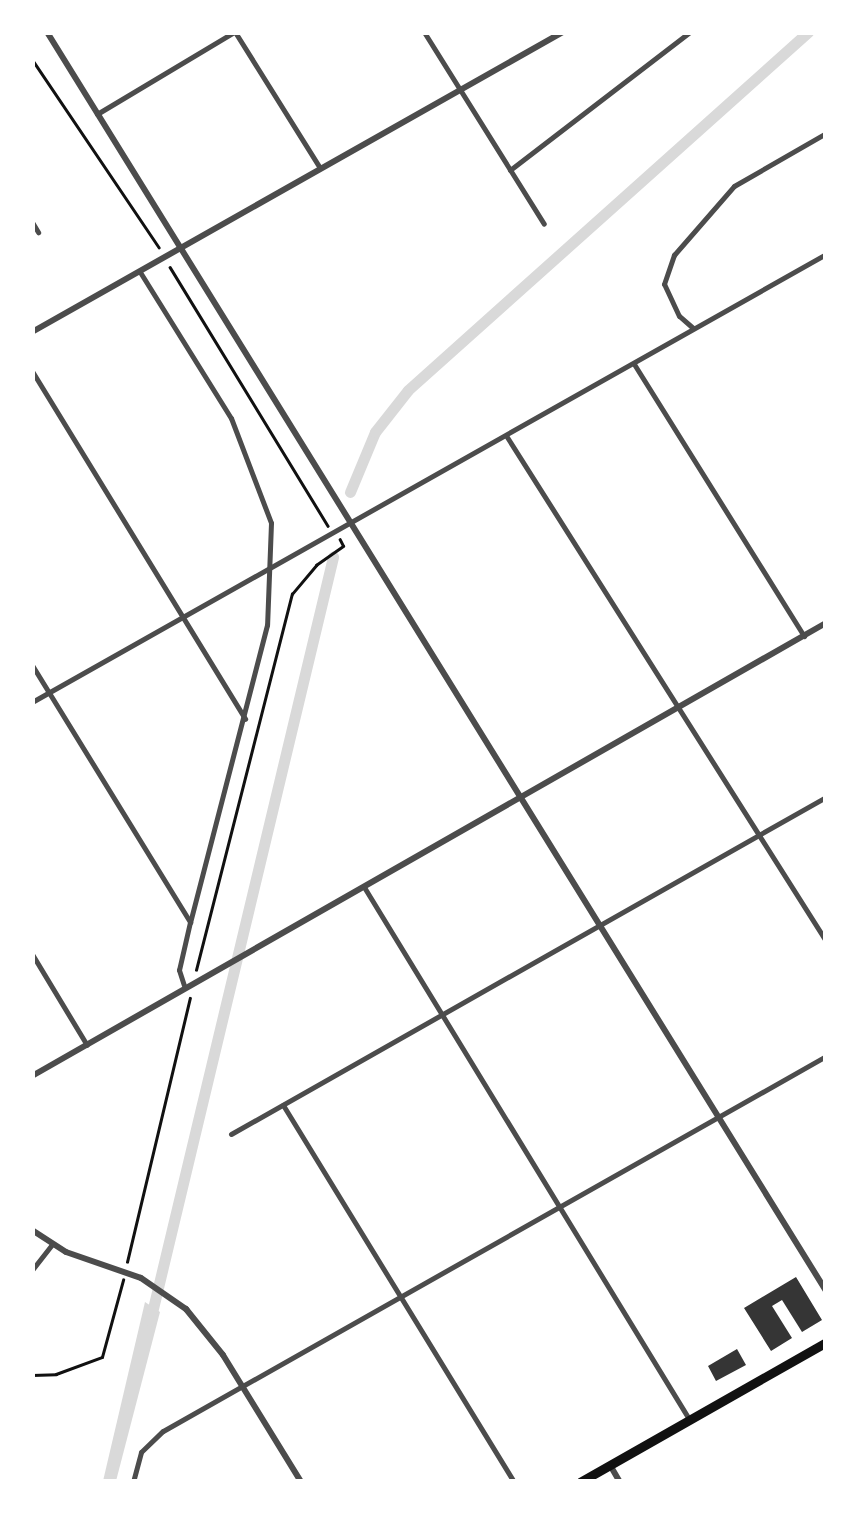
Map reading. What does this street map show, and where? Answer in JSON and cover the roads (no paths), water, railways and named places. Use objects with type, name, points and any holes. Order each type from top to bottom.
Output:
[{"type":"main road","points":[[580,1482],[826,1342]]},
{"type":"street","points":[[46,32],[826,1291]]},
{"type":"street","points":[[97,114],[234,32],[320,168]]},
{"type":"street","points":[[424,32],[544,224]]},
{"type":"street","points":[[32,332],[562,32]]},
{"type":"street","points":[[510,170],[690,32]]},
{"type":"street","points":[[694,328],[668,298],[666,274],[674,254],[734,186],[826,133]]},
{"type":"street","points":[[32,222],[38,232]]},
{"type":"street","points":[[32,702],[826,254]]},
{"type":"street","points":[[140,272],[244,443],[270,524],[268,626],[190,922],[179,970],[184,985]]},
{"type":"street","points":[[634,364],[804,636]]},
{"type":"street","points":[[32,371],[244,719]]},
{"type":"street","points":[[506,436],[826,941]]},
{"type":"street","points":[[32,1076],[184,985],[222,969],[826,623]]},
{"type":"street","points":[[32,664],[190,922]]},
{"type":"street","points":[[231,1134],[826,796]]},
{"type":"street","points":[[364,887],[689,1419]]},
{"type":"street","points":[[32,954],[87,1045]]},
{"type":"street","points":[[133,1482],[147,1442],[826,1056]]},
{"type":"street","points":[[283,1105],[514,1482]]},
{"type":"street","points":[[32,1230],[52,1244],[147,1282],[169,1295],[202,1326],[300,1482]]},
{"type":"street","points":[[32,1270],[52,1244]]},
{"type":"street","points":[[610,1465],[620,1482]]},
{"type":"waterway","points":[[350,492],[375,432],[408,390],[808,32]]},
{"type":"waterway","points":[[150,1321],[333,557]]}]
